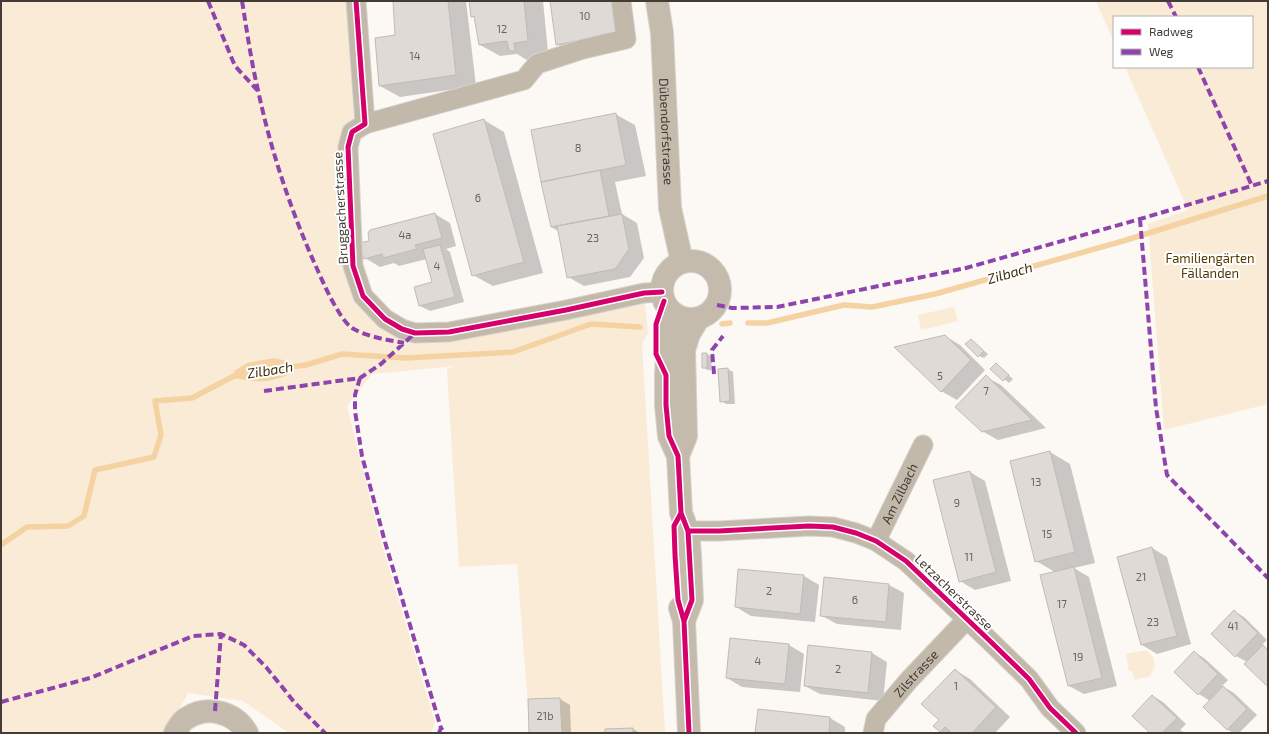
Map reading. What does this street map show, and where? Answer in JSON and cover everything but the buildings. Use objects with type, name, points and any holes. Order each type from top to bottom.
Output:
[{"type":"main road","name":"Dübendorfstrasse","points":[[657,1],[662,33],[670,208],[682,262]]},
{"type":"main road","points":[[666,301],[677,316],[686,319],[698,319],[708,314],[716,306],[720,294],[720,282],[714,272],[705,264],[694,261],[682,262],[674,266],[667,274],[663,282],[666,301],[671,322],[667,355],[666,405],[669,436],[678,456],[692,600],[684,621],[689,733]]},
{"type":"main road","points":[[678,456],[686,436],[684,350],[689,334],[698,319]]},
{"type":"main road","points":[[175,733],[186,719],[196,714],[215,711],[234,718],[242,725],[247,733]]},
{"type":"street","points":[[356,1],[365,124]]},
{"type":"street","name":"Bruggacherstrasse","points":[[621,1],[626,39],[583,48],[537,64],[524,80],[365,124],[352,132],[348,147],[353,266],[363,296],[385,319],[402,329],[415,333],[449,332],[566,310],[644,292],[666,301]]},
{"type":"street","name":"Am Zilbach","points":[[876,541],[922,445]]},
{"type":"street","name":"Letzacherstrasse","points":[[684,522],[719,531],[809,526],[833,527],[856,533],[876,541],[906,561],[967,619],[1030,680],[1050,708],[1076,733]]},
{"type":"street","name":"Zilstrasse","points":[[873,733],[876,719],[967,619]]},
{"type":"green space","points":[[1,1],[356,1],[365,124],[352,132],[363,296],[415,333],[644,293],[648,333],[642,344],[665,733],[530,733],[517,564],[459,567],[447,369],[456,366],[372,374],[347,406],[378,531],[435,722],[431,733],[289,733],[243,701],[188,693],[166,733],[1,733]]},
{"type":"green space","name":"Familiengärten Fällanden","points":[[1096,1],[1268,1],[1268,404],[1164,430],[1148,224],[1188,210],[1125,68],[1253,68],[1253,16],[1113,16],[1113,40]]},
{"type":"green space","points":[[954,307],[958,321],[921,330],[918,315]]},
{"type":"green space","points":[[1146,650],[1153,657],[1155,666],[1150,676],[1135,680],[1132,671],[1129,671],[1126,654]]},
{"type":"water","points":[[274,358],[287,361],[290,374],[270,381],[250,381],[236,378],[234,371],[247,363]]},
{"type":"waterway","name":"Zilbach","points":[[748,323],[767,323],[844,305],[872,307],[935,294],[1123,241],[1268,196]]},
{"type":"waterway","name":"Zilbach","points":[[722,324],[730,323]]},
{"type":"waterway","name":"Zilbach","points":[[281,368],[306,365],[342,354],[406,358],[513,352],[591,324],[640,327]]},
{"type":"waterway","name":"Zilbach","points":[[1,545],[27,527],[68,526],[84,516],[95,470],[154,457],[161,435],[155,401],[192,398],[234,376],[241,375]]},
{"type":"marked path","points":[[208,1],[235,66],[258,91]]},
{"type":"marked path","points":[[242,1],[249,46],[269,136],[299,227],[324,285],[342,318],[352,328],[371,336],[404,343]]},
{"type":"marked path","points":[[1168,1],[1176,16]]},
{"type":"marked path","points":[[1198,68],[1252,186]]},
{"type":"marked path","points":[[717,305],[732,308],[777,307],[966,268],[1268,181]]},
{"type":"marked path","points":[[1140,219],[1156,408],[1167,475],[1268,578]]},
{"type":"marked path","points":[[264,391],[360,378],[381,364],[415,333]]},
{"type":"marked path","points":[[714,374],[712,350],[723,336]]},
{"type":"marked path","points":[[360,378],[355,395],[355,411],[362,456],[385,542],[441,728]]},
{"type":"marked path","points":[[1,702],[90,678],[193,636],[221,634],[244,645],[266,667],[295,703],[325,733]]},
{"type":"marked path","points":[[215,711],[221,634]]},
{"type":"marked path","points":[[439,733],[441,728],[445,733]]},
{"type":"cycle path","points":[[356,1],[365,124],[352,132],[348,147],[353,266],[363,296],[385,319],[402,329],[415,333],[449,332],[566,310],[644,293],[662,292]]},
{"type":"cycle path","points":[[664,301],[656,324],[656,354],[666,375],[666,405],[669,436],[678,456],[681,513],[688,531],[692,600],[684,621]]},
{"type":"cycle path","points":[[681,513],[674,526],[675,555],[678,600],[684,621],[689,733]]},
{"type":"cycle path","points":[[688,531],[719,531],[809,526],[833,527],[856,533],[876,541],[906,561],[991,642],[1029,679],[1050,708],[1076,733]]}]
